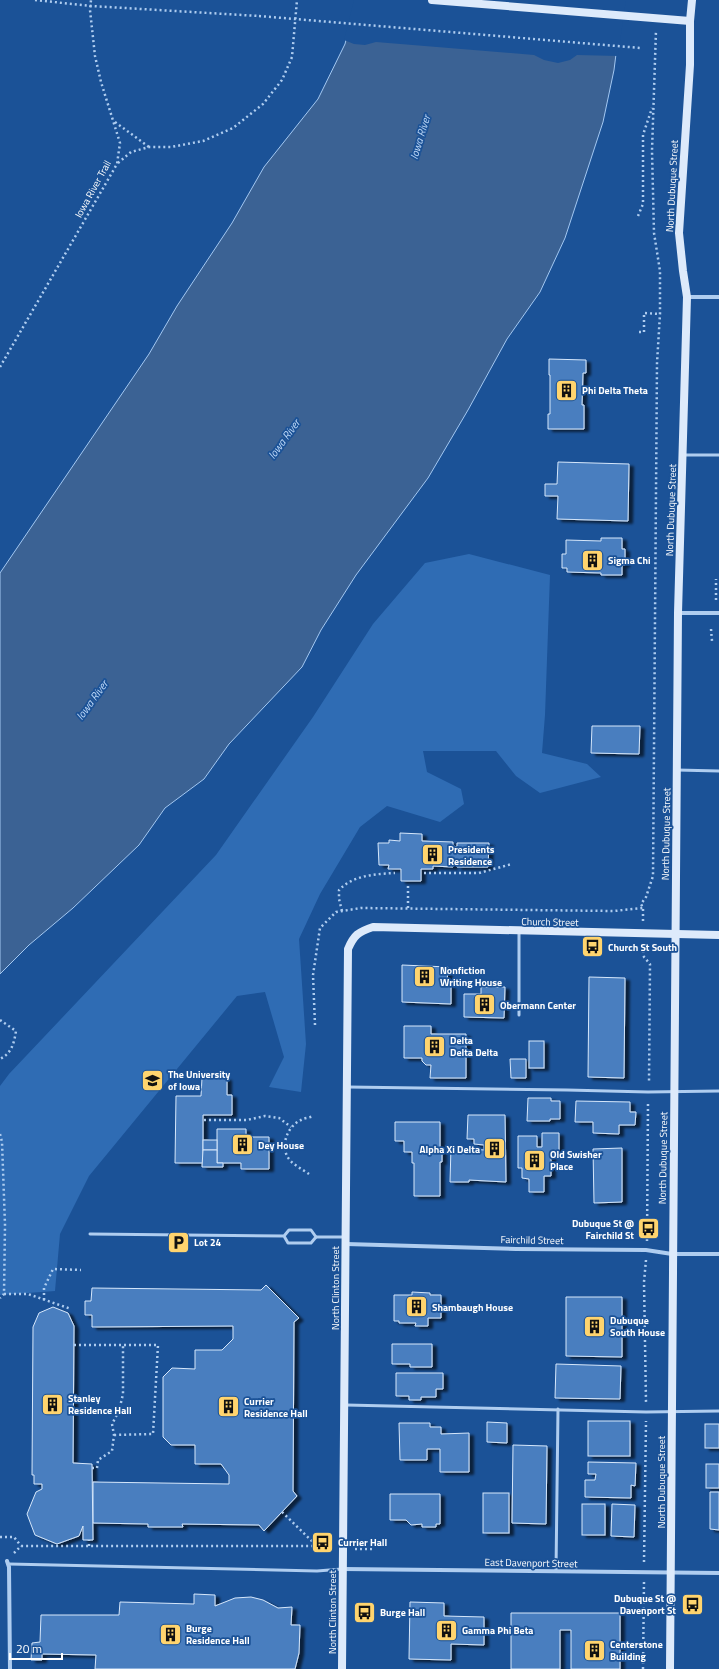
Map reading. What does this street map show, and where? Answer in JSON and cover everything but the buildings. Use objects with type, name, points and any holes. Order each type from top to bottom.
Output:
[{"type":"main road","points":[[432,0],[690,21]]},
{"type":"main road","name":"North Dubuque Street","points":[[670,1669],[678,613],[687,297],[682,271],[679,233],[690,65],[690,21],[692,0]]},
{"type":"main road","name":"North Clinton Street","points":[[342,1669],[348,949],[353,939],[360,931],[373,927],[380,928]]},
{"type":"main road","name":"Church Street","points":[[380,928],[719,934]]},
{"type":"street","points":[[687,297],[719,297]]},
{"type":"street","points":[[678,613],[719,613]]},
{"type":"street","name":"Fairchild Street","points":[[345,1241],[516,1249],[646,1250],[672,1254],[719,1254]]},
{"type":"street","points":[[8,1563],[10,1669]]},
{"type":"street","name":"East Davenport Street","points":[[342,1569],[719,1573]]},
{"type":"lane","points":[[683,455],[719,455]]},
{"type":"lane","points":[[677,770],[719,771]]},
{"type":"lane","points":[[519,931],[520,1015]]},
{"type":"lane","points":[[347,1087],[648,1092],[719,1091]]},
{"type":"lane","points":[[284,1236],[289,1230],[311,1230],[316,1237],[345,1241]]},
{"type":"lane","points":[[90,1234],[284,1236]]},
{"type":"lane","points":[[284,1236],[288,1243],[311,1243],[316,1237]]},
{"type":"lane","points":[[344,1405],[376,1407],[558,1409],[646,1412],[671,1410],[719,1411]]},
{"type":"lane","points":[[556,1571],[558,1409]]},
{"type":"lane","points":[[8,1563],[317,1571],[342,1569]]},
{"type":"path","points":[[35,0],[91,6],[259,16],[641,48]]},
{"type":"path","name":"Iowa River Trail","points":[[0,368],[117,164],[120,143],[109,110],[95,56],[91,0]]},
{"type":"path","points":[[117,164],[131,152],[149,147],[171,147],[203,141],[233,128],[263,104],[282,80],[292,57],[297,0]]},
{"type":"path","points":[[643,908],[641,904],[646,898],[652,876],[657,363],[660,314],[660,271],[654,233],[652,151],[656,54]]},
{"type":"path","points":[[638,216],[643,204],[643,134],[653,105]]},
{"type":"path","points":[[114,122],[149,147]]},
{"type":"path","points":[[639,332],[644,332],[644,313],[660,314]]},
{"type":"path","points":[[716,579],[716,600]]},
{"type":"path","points":[[712,629],[712,641]]},
{"type":"path","points":[[424,873],[479,873],[512,864]]},
{"type":"path","points":[[342,911],[338,899],[339,890],[345,884],[377,874],[395,873]]},
{"type":"path","points":[[408,883],[408,908]]},
{"type":"path","points":[[642,933],[642,949],[644,957],[650,964],[648,1233],[644,1282],[646,1412],[643,1669]]},
{"type":"path","points":[[0,1020],[16,1031],[14,1045],[6,1056],[0,1060]]},
{"type":"path","points":[[204,1120],[247,1120],[265,1116],[278,1118],[291,1128]]},
{"type":"path","points":[[309,1174],[294,1164],[287,1156],[285,1145],[286,1137],[291,1128],[300,1120],[313,1116]]},
{"type":"path","points":[[0,1134],[2,1142],[5,1226],[4,1294],[0,1298]]},
{"type":"path","points":[[44,1300],[44,1288],[53,1269],[81,1270]]},
{"type":"path","points":[[4,1294],[28,1294],[71,1309]]},
{"type":"path","points":[[74,1345],[158,1345],[154,1434],[114,1435]]},
{"type":"path","points":[[92,1468],[97,1468],[98,1460],[112,1451],[114,1435],[112,1424],[119,1411],[123,1394],[123,1345]]},
{"type":"path","points":[[282,1512],[317,1546]]},
{"type":"path","points":[[0,1537],[14,1537],[21,1546]]},
{"type":"path","points":[[89,1540],[89,1546]]},
{"type":"path","points":[[21,1546],[317,1546],[343,1549],[375,1549]]},
{"type":"path","points":[[8,1563],[21,1546]]},
{"type":"shaded area","points":[[469,554],[550,575],[545,715],[542,753],[587,764],[601,777],[540,793],[516,776],[496,751],[423,751],[427,772],[461,789],[464,804],[440,822],[387,806],[360,827],[320,894],[299,939],[306,1044],[301,1092],[269,1087],[284,1057],[265,992],[237,996],[89,1176],[60,1234],[55,1291],[0,1295],[0,1086],[9,1074],[216,855],[313,717],[373,624],[425,563]]},
{"type":"water","name":"Iowa River","points":[[356,0],[619,30],[614,70],[603,122],[565,238],[540,292],[507,339],[428,478],[356,575],[321,630],[302,667],[229,744],[204,779],[165,808],[139,845],[73,908],[29,945],[0,974],[0,573],[149,354],[177,306],[232,223],[264,167],[318,99],[345,44]]},
{"type":"pier","points":[[354,0],[626,0],[618,56],[577,55],[570,60],[558,63],[544,60],[534,55],[376,42],[365,45],[354,44],[344,40]]},
{"type":"place","name":"Phi Delta Theta","points":[[566,390]]},
{"type":"place","name":"Sigma Chi","points":[[593,560]]},
{"type":"place","name":"Presidents Residence","points":[[433,855]]},
{"type":"place","name":"Church St South","points":[[592,947]]},
{"type":"place","name":"Nonfiction Writing House","points":[[425,976]]},
{"type":"place","name":"Obermann Center","points":[[484,1005]]},
{"type":"place","name":"Delta Delta Delta","points":[[435,1046]]},
{"type":"place","name":"The University of Iowa","points":[[153,1080]]},
{"type":"place","name":"Dey House","points":[[243,1145]]},
{"type":"place","name":"Alpha Xi Delta","points":[[495,1149]]},
{"type":"place","name":"Old Swisher Place","points":[[535,1160]]},
{"type":"place","name":"Dubuque St @ Fairchild St","points":[[649,1229]]},
{"type":"place","name":"Lot 24","points":[[179,1242]]},
{"type":"place","name":"Shambaugh House","points":[[417,1307]]},
{"type":"place","name":"Dubuque South House","points":[[594,1326]]},
{"type":"place","name":"Stanley Residence Hall","points":[[53,1404]]},
{"type":"place","name":"Currier Residence Hall","points":[[228,1407]]},
{"type":"place","name":"Currier Hall","points":[[322,1542]]},
{"type":"place","name":"Dubuque St @ Davenport St","points":[[692,1604]]},
{"type":"place","name":"Burge Hall","points":[[364,1612]]},
{"type":"place","name":"Gamma Phi Beta","points":[[447,1630]]},
{"type":"place","name":"Burge Residence Hall","points":[[170,1634]]},
{"type":"place","name":"Centerstone Building","points":[[595,1650]]}]
